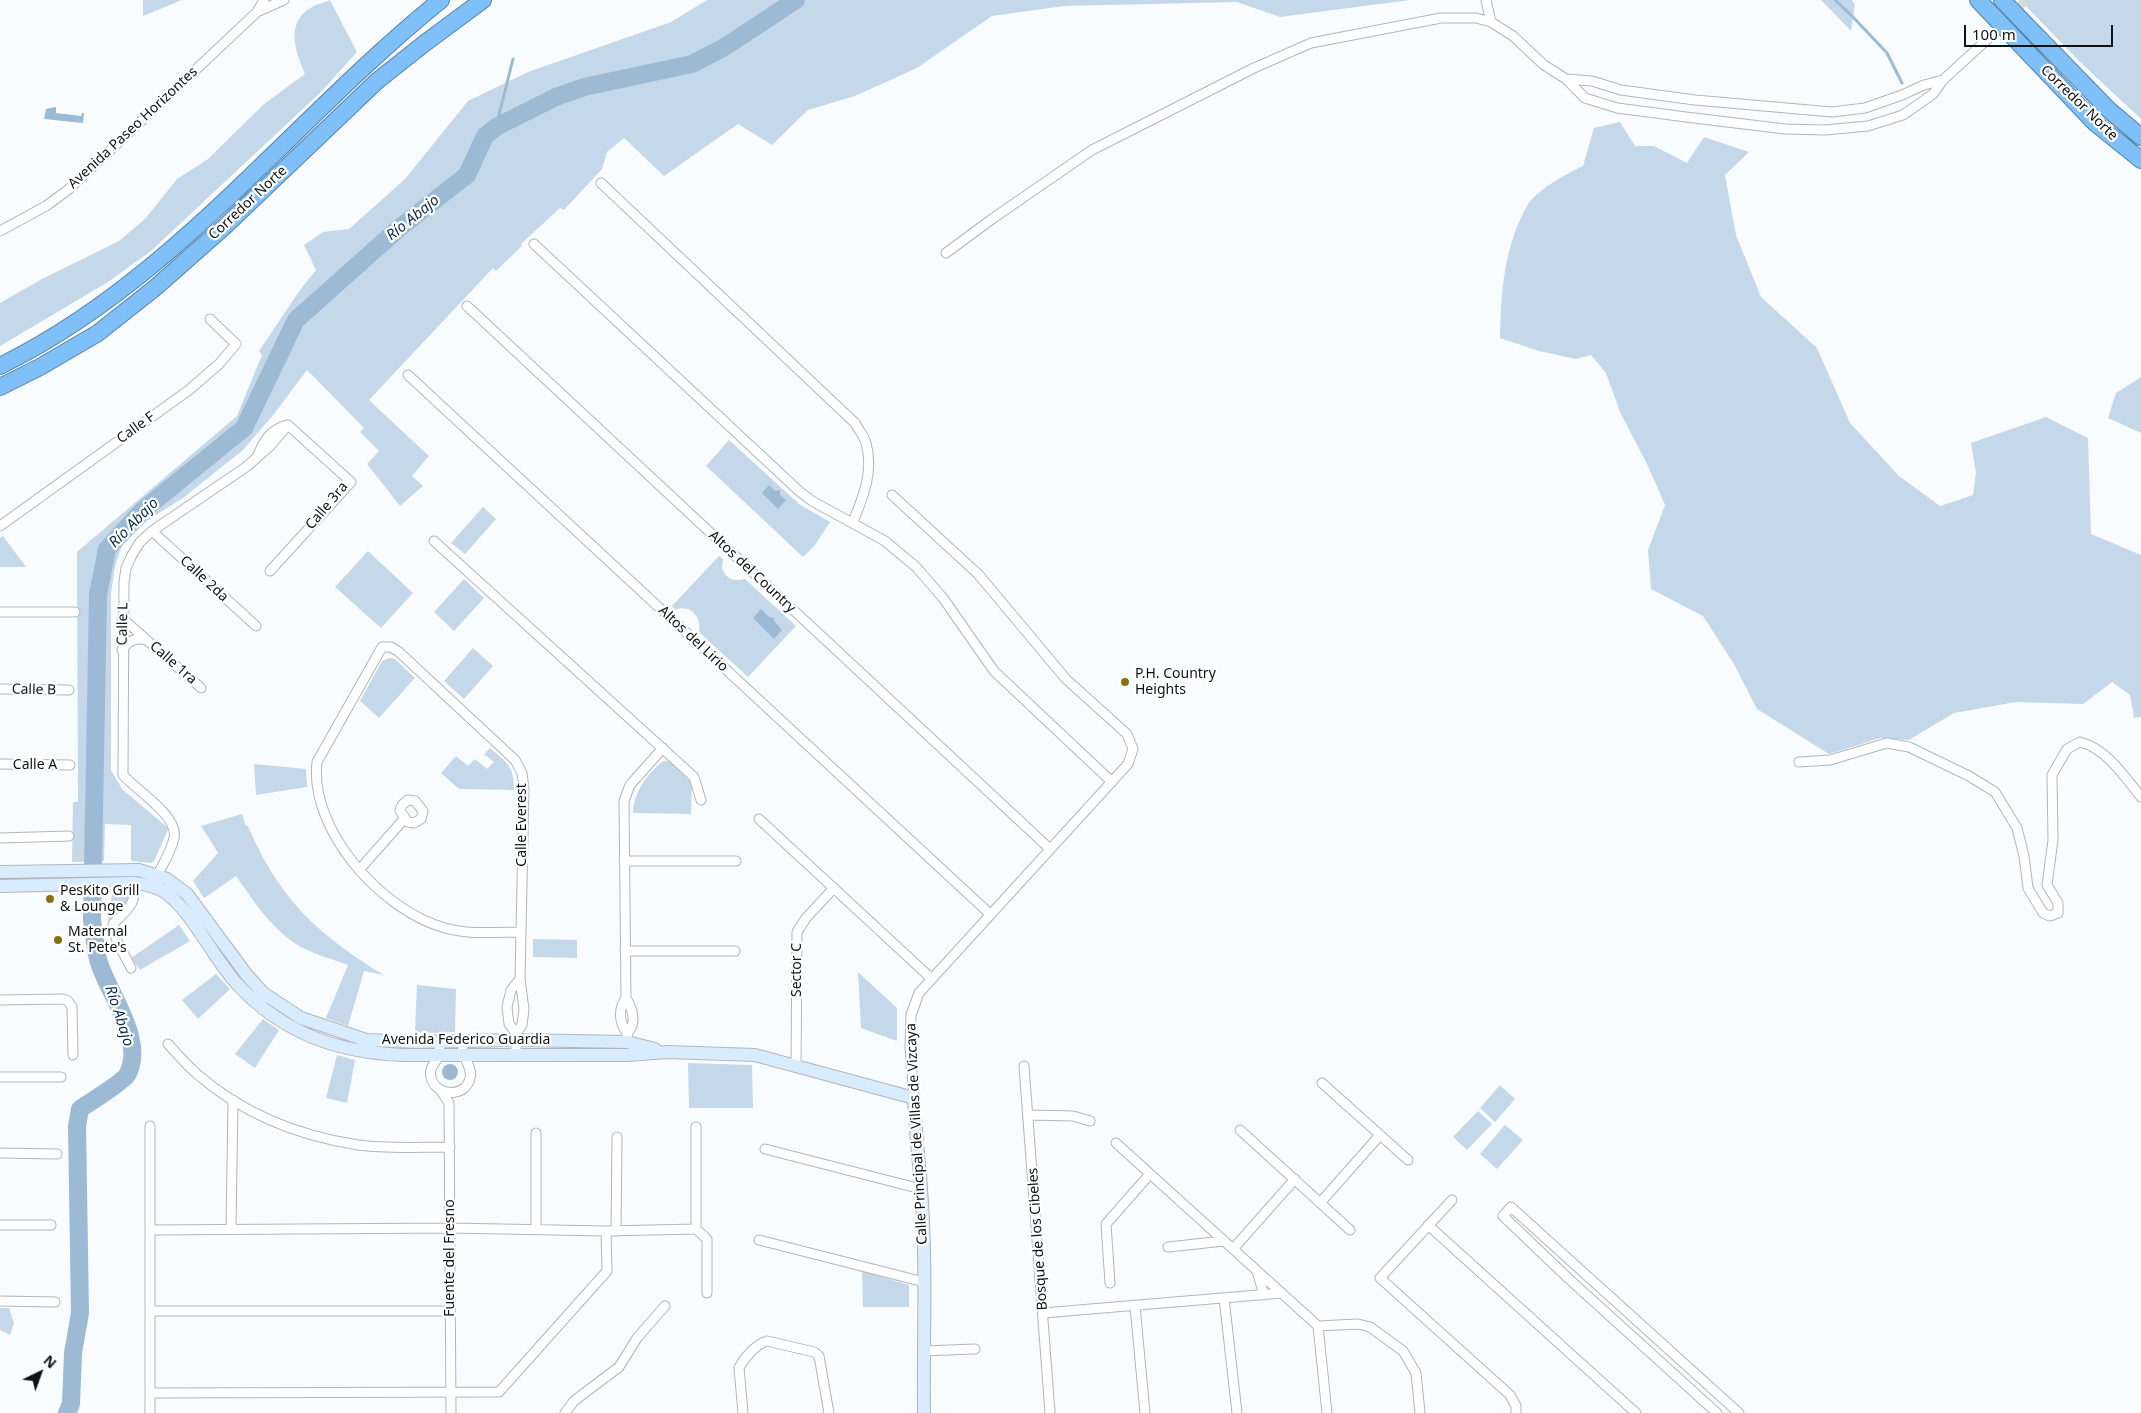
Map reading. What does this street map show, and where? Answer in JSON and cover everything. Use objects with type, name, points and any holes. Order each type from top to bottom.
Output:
[{"type":"highway","name":"Corredor Norte","points":[[0,366],[31,350],[87,316],[144,272],[212,214],[366,66],[441,0]]},
{"type":"highway","name":"Corredor Norte","points":[[0,387],[40,367],[98,333],[156,288],[224,227],[377,82],[483,0]]},
{"type":"highway","name":"Corredor Norte","points":[[1978,0],[2095,123],[2141,160]]},
{"type":"highway","name":"Corredor Norte","points":[[2002,0],[2109,110],[2141,137]]},
{"type":"street","name":"Avenida Paseo Horizontes","points":[[0,231],[46,206],[69,189],[257,12],[264,0]]},
{"type":"street","name":"Avenida Paseo Horizontes","points":[[257,12],[284,0]]},
{"type":"street","points":[[1486,0],[1490,22]]},
{"type":"street","points":[[946,253],[1092,150],[1254,68],[1311,43],[1441,18],[1476,18],[1490,22],[1513,36],[1544,65],[1566,79],[1585,98],[1617,108],[1784,129],[1841,130],[1868,126],[1898,117],[1914,109],[1933,94],[1943,80],[1991,36]]},
{"type":"street","points":[[1566,79],[1592,81],[1621,90],[1694,100],[1832,112],[1875,105],[1924,84],[1943,80]]},
{"type":"street","points":[[601,183],[855,423],[866,443],[869,470],[865,491],[853,522]]},
{"type":"street","points":[[534,244],[799,491],[820,506],[853,522],[885,542],[916,567],[943,598],[994,672],[1112,782]]},
{"type":"street","name":"Altos del Country","points":[[467,306],[1050,849]]},
{"type":"street","name":"Calle F","points":[[0,526],[189,390],[219,364],[236,344],[210,319]]},
{"type":"street","name":"Altos del Lirio","points":[[408,375],[990,914]]},
{"type":"street","name":"Calle L","points":[[155,880],[170,849],[175,831],[168,817],[123,775],[122,618],[126,568],[140,542],[152,531],[202,499],[256,459],[288,425]]},
{"type":"street","name":"Calle 3ra","points":[[270,571],[351,482],[288,425]]},
{"type":"street","name":"Calle Principal de Villas de Vizcaya","points":[[892,495],[978,574],[1066,678],[1128,734],[1133,749],[1128,764],[932,978],[919,994],[911,1015],[910,1047],[921,1189],[924,1282],[924,1413]]},
{"type":"street","name":"Calle 2da","points":[[152,531],[256,626]]},
{"type":"street","points":[[434,540],[694,777],[701,800]]},
{"type":"street","points":[[0,612],[75,612]]},
{"type":"street","name":"Calle 1ra","points":[[122,618],[201,688]]},
{"type":"street","points":[[122,650],[133,640],[140,638],[147,640]]},
{"type":"street","name":"Calle Everest","points":[[360,870],[344,849],[326,816],[315,778],[317,762],[382,647],[391,646],[515,760],[522,773],[524,789],[520,979],[524,1009],[522,1025],[516,1037],[516,1055]]},
{"type":"street","name":"Calle B","points":[[0,690],[69,690]]},
{"type":"street","points":[[1799,762],[1830,760],[1887,743],[1909,747],[1970,776],[1995,792],[2017,828],[2024,856],[2028,888],[2043,913],[2050,916],[2058,913],[2058,903],[2047,885],[2053,840],[2052,775],[2067,749],[2080,742],[2093,746],[2108,758],[2141,797]]},
{"type":"street","points":[[627,1043],[621,1015],[622,1004],[626,998],[624,801],[630,785],[663,748]]},
{"type":"street","name":"Calle A","points":[[0,764],[70,765]]},
{"type":"street","points":[[405,818],[360,870],[385,895],[412,914],[446,928],[478,932],[521,932]]},
{"type":"street","points":[[760,819],[932,978]]},
{"type":"street","points":[[0,838],[69,836]]},
{"type":"street","points":[[624,861],[736,861]]},
{"type":"street","name":"Avenida Federico Guardia","points":[[0,872],[139,870],[155,880]]},
{"type":"street","name":"Avenida Federico Guardia","points":[[0,886],[134,883],[155,880],[177,884],[187,894],[246,974],[264,992],[281,1014],[302,1034],[363,1052],[404,1055],[516,1055],[627,1043]]},
{"type":"street","points":[[132,968],[117,941],[114,924],[132,906],[135,890],[134,883]]},
{"type":"street","name":"Sector C","points":[[796,1065],[797,932],[806,918],[834,888]]},
{"type":"street","points":[[625,951],[735,951]]},
{"type":"street","name":"Calle Everest","points":[[516,1037],[509,1024],[507,1007],[511,990],[520,979]]},
{"type":"street","points":[[0,1000],[63,998],[68,1001],[72,1008],[73,1055]]},
{"type":"street","name":"Avenida Federico Guardia","points":[[281,1014],[301,1018],[366,1040],[463,1041],[516,1037],[627,1043],[667,1052],[755,1055],[914,1098]]},
{"type":"street","points":[[439,1041],[439,1054],[433,1063],[431,1077],[435,1086],[449,1103],[467,1085],[470,1077],[469,1064],[463,1055],[463,1041]]},
{"type":"street","points":[[168,1044],[197,1074],[233,1100],[273,1122],[298,1132],[360,1145],[450,1148]]},
{"type":"street","name":"Bosque de los Cibeles","points":[[1024,1066],[1050,1413]]},
{"type":"street","points":[[0,1077],[61,1076]]},
{"type":"street","points":[[1322,1083],[1408,1160]]},
{"type":"street","points":[[441,1091],[450,1093],[459,1091]]},
{"type":"street","points":[[231,1228],[233,1100]]},
{"type":"street","name":"Fuente del Fresno","points":[[449,1103],[451,1413]]},
{"type":"street","points":[[1029,1115],[1072,1116],[1090,1121]]},
{"type":"street","points":[[150,1126],[150,1413]]},
{"type":"street","points":[[696,1127],[696,1229]]},
{"type":"street","points":[[1240,1130],[1350,1230]]},
{"type":"street","points":[[536,1133],[536,1229]]},
{"type":"street","points":[[1320,1203],[1380,1135]]},
{"type":"street","points":[[616,1231],[617,1137]]},
{"type":"street","points":[[1116,1143],[1318,1326],[1327,1413]]},
{"type":"street","points":[[765,1149],[921,1189]]},
{"type":"street","points":[[0,1154],[56,1154]]},
{"type":"street","points":[[1110,1283],[1106,1224],[1150,1174]]},
{"type":"street","points":[[1233,1249],[1295,1179]]},
{"type":"street","points":[[1452,1200],[1380,1278],[1510,1395],[1516,1406],[1516,1413]]},
{"type":"street","points":[[1717,1413],[1569,1279],[1503,1216],[1511,1207],[1739,1413]]},
{"type":"street","points":[[0,1225],[51,1226]]},
{"type":"street","points":[[1428,1226],[1636,1413]]},
{"type":"street","points":[[150,1230],[450,1228],[616,1231],[696,1229],[707,1239],[707,1293]]},
{"type":"street","points":[[150,1393],[499,1392],[607,1271],[606,1231]]},
{"type":"street","points":[[759,1240],[924,1282]]},
{"type":"street","points":[[1168,1247],[1224,1241]]},
{"type":"street","points":[[1569,1279],[1577,1268]]},
{"type":"street","points":[[1258,1271],[1264,1295]]},
{"type":"street","points":[[1044,1313],[1282,1293]]},
{"type":"street","points":[[1224,1298],[1237,1413]]},
{"type":"street","points":[[0,1301],[55,1302]]},
{"type":"street","points":[[565,1413],[574,1401],[619,1367],[637,1338],[665,1306]]},
{"type":"street","points":[[1135,1306],[1145,1413]]},
{"type":"street","points":[[150,1311],[450,1311]]},
{"type":"street","points":[[1630,1335],[1639,1323]]},
{"type":"street","points":[[1318,1326],[1358,1324],[1370,1327],[1403,1352],[1416,1373],[1420,1413]]},
{"type":"street","points":[[743,1413],[739,1368],[742,1362],[760,1343],[767,1341],[814,1352],[820,1356],[829,1413]]},
{"type":"street","points":[[923,1351],[975,1349]]},
{"type":"street","points":[[1690,1390],[1702,1378]]},
{"type":"shaded area","points":[[143,0],[182,0],[143,16]]},
{"type":"shaded area","points":[[330,0],[357,52],[322,91],[151,251],[108,282],[0,346],[0,303],[42,279],[119,241],[145,219],[177,179],[208,159],[264,104],[305,74],[296,48],[295,29],[303,13],[312,7]]},
{"type":"shaded area","points":[[707,0],[1410,0],[1280,17],[1237,2],[1064,6],[992,16],[917,68],[855,96],[808,110],[772,145],[738,124],[664,176],[624,138],[607,152],[602,169],[564,210],[560,208],[521,244],[522,246],[496,271],[493,268],[369,400],[429,456],[412,476],[423,486],[400,506],[367,464],[379,451],[360,432],[364,428],[307,370],[274,414],[243,450],[183,498],[148,520],[122,545],[115,566],[111,594],[111,770],[122,789],[167,827],[168,830],[154,861],[151,863],[131,861],[131,825],[105,824],[104,861],[72,862],[73,802],[78,802],[77,552],[237,416],[262,355],[259,351],[300,290],[316,270],[304,245],[323,232],[349,229],[405,179],[468,101],[528,72],[671,22]]},
{"type":"shaded area","points":[[1821,0],[1852,0],[1855,5],[1851,31]]},
{"type":"shaded area","points":[[2020,0],[2141,0],[2141,119],[2080,62]]},
{"type":"shaded area","points":[[56,107],[56,113],[81,116],[84,113],[83,123],[44,119],[46,109]]},
{"type":"shaded area","points":[[1620,122],[1635,146],[1654,146],[1687,163],[1704,137],[1749,152],[1725,175],[1736,235],[1761,297],[1817,348],[1850,423],[1899,476],[1940,506],[1973,495],[1976,473],[1971,443],[2046,417],[2088,438],[2091,534],[2141,555],[2141,717],[2134,718],[2130,695],[2112,682],[2083,704],[2016,702],[1954,713],[1909,740],[1881,738],[1829,754],[1757,709],[1734,664],[1703,616],[1651,589],[1648,550],[1665,505],[1647,464],[1620,412],[1606,373],[1591,355],[1576,359],[1539,351],[1500,338],[1505,270],[1513,237],[1527,206],[1544,188],[1583,166],[1594,128]]},
{"type":"shaded area","points":[[2141,377],[2141,433],[2108,418],[2116,393]]},
{"type":"shaded area","points":[[729,440],[799,504],[830,522],[815,545],[803,557],[706,466]]},
{"type":"shaded area","points":[[769,485],[775,491],[780,490],[780,495],[786,500],[778,509],[762,493]]},
{"type":"shaded area","points":[[483,507],[496,519],[465,554],[451,543]]},
{"type":"shaded area","points":[[3,536],[26,567],[0,567],[0,538]]},
{"type":"shaded area","points":[[368,551],[413,593],[381,628],[335,587]]},
{"type":"shaded area","points":[[719,556],[723,559],[722,568],[728,577],[734,580],[745,579],[796,626],[748,677],[699,632],[699,621],[694,613],[686,608],[675,610],[672,606]]},
{"type":"shaded area","points":[[464,579],[484,598],[454,631],[434,612]]},
{"type":"shaded area","points":[[761,609],[769,617],[774,618],[774,621],[782,630],[774,639],[753,618]]},
{"type":"shaded area","points":[[473,648],[493,666],[464,699],[444,681]]},
{"type":"shaded area","points":[[389,658],[395,659],[415,678],[379,718],[360,701],[382,661]]},
{"type":"shaded area","points":[[490,748],[501,757],[511,770],[514,790],[459,789],[441,773],[456,756],[468,766],[475,759],[487,769],[494,762],[484,754]]},
{"type":"shaded area","points":[[663,761],[669,761],[692,783],[691,814],[633,813],[636,798],[642,784]]},
{"type":"shaded area","points":[[254,764],[306,769],[307,787],[256,795]]},
{"type":"shaded area","points":[[242,814],[246,826],[248,826],[260,852],[287,895],[303,913],[339,945],[384,975],[364,971],[348,1026],[326,1018],[348,965],[301,947],[282,933],[265,915],[236,876],[204,898],[193,881],[218,853],[201,826]]},
{"type":"shaded area","points":[[126,891],[129,897],[128,905],[109,922],[108,911],[113,892]]},
{"type":"shaded area","points":[[179,925],[190,941],[140,970],[131,958]]},
{"type":"shaded area","points":[[533,939],[577,940],[577,958],[533,957]]},
{"type":"shaded area","points":[[858,972],[897,1008],[897,1041],[861,1028]]},
{"type":"shaded area","points":[[216,974],[230,989],[198,1019],[182,1000]]},
{"type":"shaded area","points":[[417,985],[456,989],[455,1032],[415,1032]]},
{"type":"shaded area","points":[[263,1019],[279,1030],[255,1068],[235,1054]]},
{"type":"shaded area","points":[[337,1055],[355,1060],[347,1103],[326,1098]]},
{"type":"shaded area","points":[[688,1063],[752,1065],[753,1108],[689,1108]]},
{"type":"shaded area","points":[[447,1064],[453,1064],[458,1069],[456,1078],[447,1080],[442,1075],[442,1069]]},
{"type":"shaded area","points":[[1500,1085],[1515,1099],[1495,1122],[1480,1108]]},
{"type":"shaded area","points":[[1478,1111],[1492,1124],[1467,1150],[1453,1137]]},
{"type":"shaded area","points":[[1505,1125],[1523,1140],[1497,1169],[1480,1154]]},
{"type":"shaded area","points":[[862,1271],[909,1285],[909,1307],[863,1307]]},
{"type":"shaded area","points":[[0,1308],[9,1308],[14,1323],[10,1335],[0,1330]]},
{"type":"waterway","name":"Río Abajo","points":[[67,1413],[71,1404],[73,1353],[80,1313],[77,1126],[80,1109],[124,1078],[132,1061],[129,1031],[102,972],[95,944],[92,920],[98,595],[107,549],[142,511],[244,428],[296,320],[398,229],[467,175],[485,136],[496,127],[556,97],[584,87],[692,64],[723,48],[796,0]]},
{"type":"waterway","name":"Río Abajo","points":[[1835,0],[1887,53],[1902,83]]},
{"type":"waterway","points":[[496,127],[513,59]]},
{"type":"tunnel","points":[[1991,36],[2026,0]]},
{"type":"place","name":"P.H. Country Heights","points":[[1125,682]]},
{"type":"place","name":"PesKito Grill & Lounge","points":[[50,899]]},
{"type":"place","name":"Maternal St. Pete's","points":[[58,940]]}]
